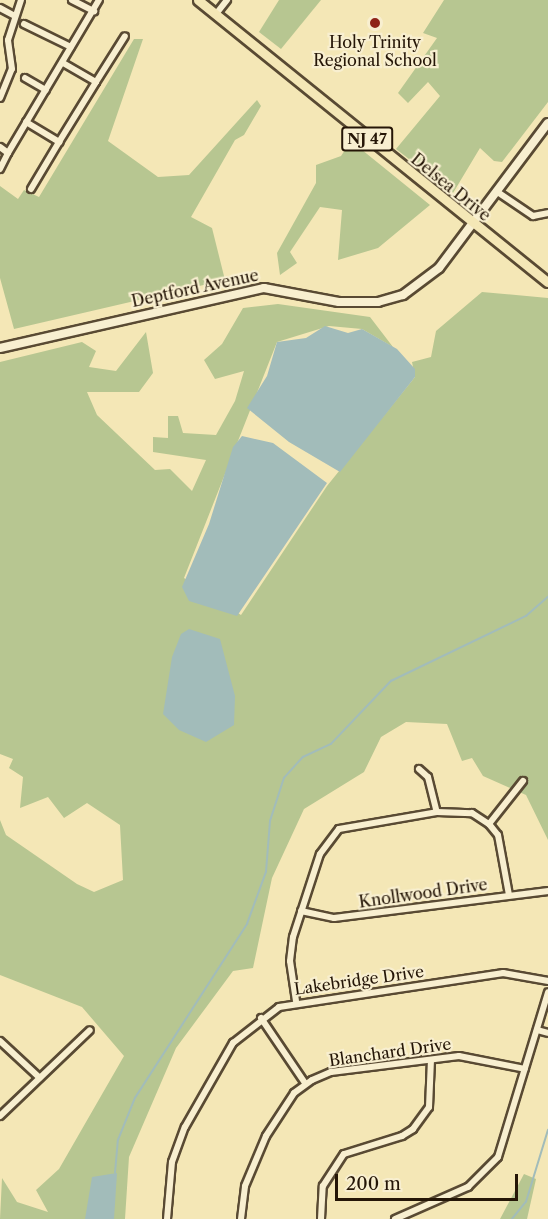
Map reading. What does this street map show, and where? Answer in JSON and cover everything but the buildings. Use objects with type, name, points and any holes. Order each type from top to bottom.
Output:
[{"type":"main road","name":"Delsea Drive","points":[[198,0],[548,282]]},
{"type":"street","points":[[0,98],[12,69],[8,40],[13,15],[21,0]]},
{"type":"street","points":[[72,0],[93,11]]},
{"type":"street","points":[[0,169],[99,0]]},
{"type":"street","points":[[216,14],[227,0]]},
{"type":"street","points":[[0,8],[13,15]]},
{"type":"street","points":[[24,24],[71,48]]},
{"type":"street","points":[[31,189],[124,36]]},
{"type":"street","points":[[62,63],[96,82]]},
{"type":"street","points":[[25,78],[46,90]]},
{"type":"street","points":[[26,122],[59,142]]},
{"type":"street","name":"Deptford Avenue","points":[[0,348],[262,288],[339,302],[392,298],[427,280],[548,123]]},
{"type":"street","points":[[0,147],[8,153]]},
{"type":"street","points":[[496,190],[532,216],[548,213]]},
{"type":"street","points":[[419,769],[428,777],[437,812]]},
{"type":"street","points":[[489,824],[523,781]]},
{"type":"street","points":[[296,1001],[290,961],[301,911],[320,854],[332,835],[353,824],[437,812],[472,813],[489,824],[503,848],[509,895]]},
{"type":"street","name":"Knollwood Drive","points":[[301,911],[334,918],[548,891]]},
{"type":"street","name":"Lakebridge Drive","points":[[167,1219],[172,1162],[185,1127],[233,1043],[261,1018],[296,1001],[503,973],[548,981]]},
{"type":"street","points":[[395,1219],[457,1192],[484,1175],[503,1145],[548,992]]},
{"type":"street","points":[[261,1018],[305,1083]]},
{"type":"street","points":[[0,1116],[90,1030]]},
{"type":"street","points":[[537,1030],[548,1033]]},
{"type":"street","points":[[0,1041],[40,1078]]},
{"type":"street","name":"Blanchard Drive","points":[[242,1219],[251,1165],[279,1113],[305,1083],[331,1072],[477,1057],[525,1069]]},
{"type":"street","points":[[321,1219],[323,1186],[344,1154],[402,1136],[429,1107],[431,1060]]},
{"type":"green space","points":[[279,0],[321,0],[281,49],[259,32]]},
{"type":"green space","points":[[444,0],[548,0],[548,102],[502,162],[494,161],[480,148],[453,193],[396,149],[440,96],[428,82],[408,103],[398,93],[437,38],[423,33]]},
{"type":"green space","points":[[134,39],[143,39],[108,141],[158,177],[189,175],[257,100],[261,106],[244,135],[235,140],[191,217],[212,228],[225,280],[14,329],[0,278],[0,186],[18,199],[24,190],[39,197]]},
{"type":"green space","points":[[351,141],[430,205],[378,248],[338,260],[342,210],[320,207],[290,252],[297,263],[280,275],[277,253],[316,183],[316,165],[341,156]]},
{"type":"green space","points":[[482,292],[548,298],[548,840],[526,795],[483,776],[472,758],[462,761],[447,724],[406,722],[381,737],[364,772],[304,809],[272,878],[253,968],[233,971],[176,1048],[129,1157],[125,1219],[0,1219],[2,1178],[17,1202],[48,1212],[36,1190],[59,1169],[124,1056],[82,1007],[0,975],[0,820],[6,835],[77,884],[94,892],[123,880],[120,825],[87,803],[64,818],[48,797],[20,808],[23,777],[9,768],[13,759],[0,754],[0,362],[82,342],[96,351],[89,367],[116,371],[146,332],[153,373],[139,392],[87,392],[97,415],[155,470],[170,469],[192,491],[206,460],[153,452],[153,437],[168,438],[168,416],[178,416],[183,433],[216,435],[235,401],[244,371],[215,379],[204,360],[222,344],[243,308],[278,304],[370,317],[393,347],[362,329],[329,326],[277,342],[184,578],[241,615],[327,486],[415,377],[412,362],[431,357],[436,331]]},
{"type":"green space","points":[[524,1174],[536,1179],[527,1219],[500,1219]]},
{"type":"water","points":[[325,326],[348,333],[362,329],[397,349],[415,369],[415,377],[340,472],[289,442],[247,408],[267,376],[277,342],[306,338]]},
{"type":"water","points":[[242,436],[273,443],[327,483],[237,616],[189,601],[182,587],[209,524],[233,447]]},
{"type":"water","points":[[189,629],[220,639],[235,696],[234,725],[206,742],[179,730],[163,714],[172,657],[181,634]]},
{"type":"water","points":[[117,1173],[114,1219],[85,1219],[92,1177]]},
{"type":"waterway","points":[[115,1173],[118,1140],[135,1098],[247,924],[266,872],[270,821],[284,778],[303,757],[331,744],[391,681],[526,616],[548,597]]},
{"type":"waterway","points":[[512,1219],[526,1202],[548,1130]]},
{"type":"place","name":"Holy Trinity Regional School","points":[[375,23]]}]
